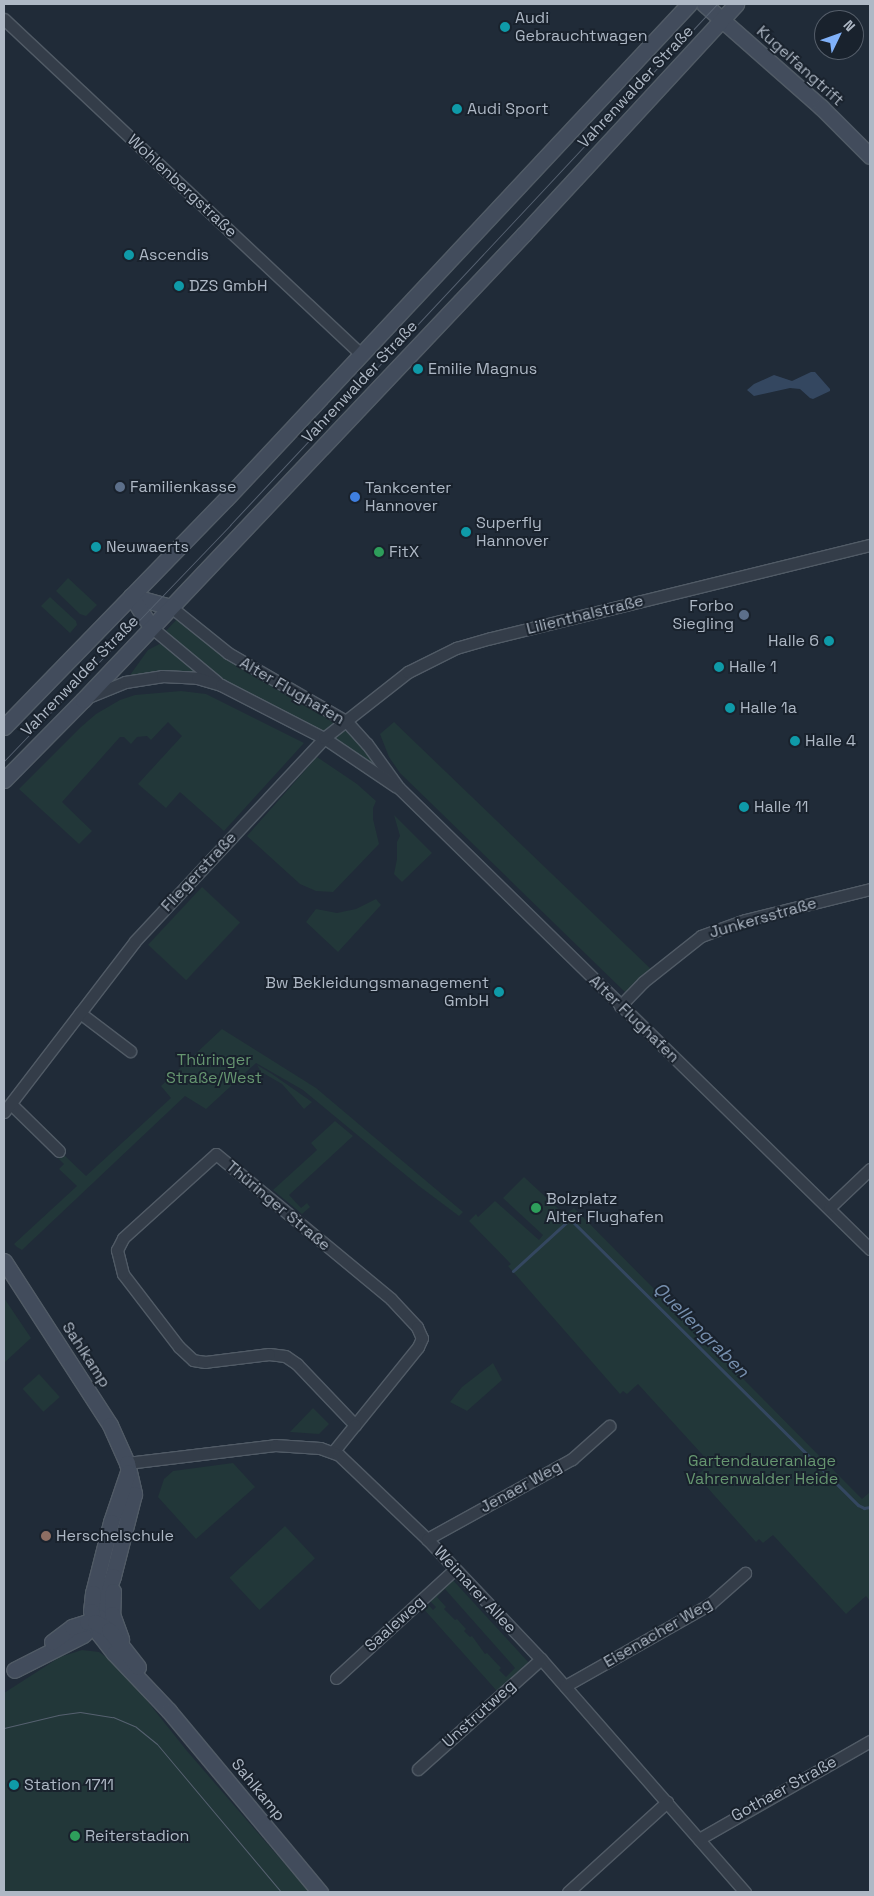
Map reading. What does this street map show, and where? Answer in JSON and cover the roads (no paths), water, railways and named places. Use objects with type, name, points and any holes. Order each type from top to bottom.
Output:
[{"type":"main road","name":"Vahrenwalder Straße","points":[[4,727],[226,499],[360,353],[689,4]]},
{"type":"main road","name":"Kugelfangtrift","points":[[704,4],[723,19],[870,156]]},
{"type":"main road","name":"Vahrenwalder Straße","points":[[4,780],[83,700],[524,234],[736,4]]},
{"type":"main road","points":[[131,596],[170,607]]},
{"type":"main road","points":[[131,596],[152,627]]},
{"type":"main road","name":"Sahlkamp","points":[[4,1261],[110,1425],[128,1467],[133,1486],[133,1502],[113,1576],[95,1622],[109,1630],[120,1652],[320,1892]]},
{"type":"main road","points":[[95,1622],[91,1611],[93,1593],[111,1522],[128,1467]]},
{"type":"main road","name":"Sahlkamp","points":[[113,1576],[112,1614],[120,1652]]},
{"type":"main road","points":[[72,1627],[93,1593]]},
{"type":"main road","points":[[9,1673],[72,1627],[87,1622],[95,1622]]},
{"type":"main road","points":[[9,1673],[84,1635],[95,1622]]},
{"type":"main road","points":[[58,1647],[92,1644],[120,1652]]},
{"type":"street","name":"Wohlenbergstraße","points":[[4,19],[360,353]]},
{"type":"street","name":"Lilienthalstraße","points":[[324,738],[408,672],[456,648],[870,545]]},
{"type":"street","name":"Alter Flughafen","points":[[170,607],[228,654],[346,721],[379,759],[399,788],[870,1249]]},
{"type":"street","name":"Alter Flughafen","points":[[152,627],[221,685]]},
{"type":"street","name":"Alter Flughafen","points":[[83,700],[125,682],[155,677],[196,678],[221,685],[324,738],[399,788]]},
{"type":"street","name":"Fliegerstraße","points":[[58,1151],[8,1108],[135,941],[324,738]]},
{"type":"street","name":"Junkersstraße","points":[[620,1006],[643,982],[701,936],[744,920],[870,889]]},
{"type":"street","points":[[80,1013],[130,1050]]},
{"type":"street","name":"Thüringer Straße","points":[[333,1452],[355,1425],[418,1347],[422,1338],[417,1327],[391,1299],[216,1154],[123,1238],[117,1250],[123,1274],[179,1347],[193,1360],[205,1362],[269,1354],[285,1356],[297,1364],[355,1425]]},
{"type":"street","points":[[829,1208],[870,1169]]},
{"type":"street","name":"Jenaer Weg","points":[[427,1539],[572,1459],[609,1426]]},
{"type":"street","name":"Weimarer Allee","points":[[128,1467],[276,1445],[320,1448],[333,1452],[358,1472],[427,1539],[541,1659],[745,1892]]},
{"type":"street","name":"Saaleweg","points":[[336,1678],[455,1569]]},
{"type":"street","name":"Eisenacher Weg","points":[[565,1686],[710,1604],[746,1573]]},
{"type":"street","name":"Unstrutweg","points":[[418,1768],[541,1659]]},
{"type":"street","name":"Gothaer Straße","points":[[699,1839],[870,1741]]},
{"type":"street","points":[[568,1892],[667,1802]]},
{"type":"water","points":[[815,372],[830,391],[813,399],[800,389],[790,388],[754,396],[747,390],[754,384],[774,375],[792,381]]},
{"type":"waterway","name":"Quellengraben","points":[[513,1271],[570,1219],[858,1505],[864,1508],[870,1507]]},
{"type":"tram line","points":[[4,761],[230,525],[717,4]]},
{"type":"tram line","points":[[4,1728],[58,1715],[80,1712],[113,1717],[136,1727],[157,1744],[281,1892]]},
{"type":"place","name":"Audi Gebrauchtwagen","points":[[505,27]]},
{"type":"place","name":"Audi Sport","points":[[457,109]]},
{"type":"place","name":"Ascendis","points":[[129,255]]},
{"type":"place","name":"DZS GmbH","points":[[179,286]]},
{"type":"place","name":"Emilie Magnus","points":[[418,369]]},
{"type":"place","name":"Familienkasse","points":[[120,487]]},
{"type":"place","name":"Tankcenter Hannover","points":[[355,497]]},
{"type":"place","name":"Superfly Hannover","points":[[466,532]]},
{"type":"place","name":"Neuwaerts","points":[[96,547]]},
{"type":"place","name":"FitX","points":[[379,552]]},
{"type":"place","name":"Forbo Siegling","points":[[744,615]]},
{"type":"place","name":"Halle 6","points":[[829,641]]},
{"type":"place","name":"Halle 1","points":[[719,667]]},
{"type":"place","name":"Halle 1a","points":[[730,708]]},
{"type":"place","name":"Halle 4","points":[[795,741]]},
{"type":"place","name":"Halle 11","points":[[744,807]]},
{"type":"place","name":"Bw Bekleidungsmanagement GmbH","points":[[499,992]]},
{"type":"place","name":"Bolzplatz Alter Flughafen","points":[[536,1208]]},
{"type":"place","name":"Herschelschule","points":[[46,1536]]},
{"type":"place","name":"Station 1711","points":[[14,1785]]},
{"type":"place","name":"Reiterstadion","points":[[75,1836]]},
{"type":"park label","name":"Thüringer Straße/West","points":[[214,1069]]},
{"type":"park label","name":"Gartendaueranlage Vahrenwalder Heide","points":[[762,1470]]}]
